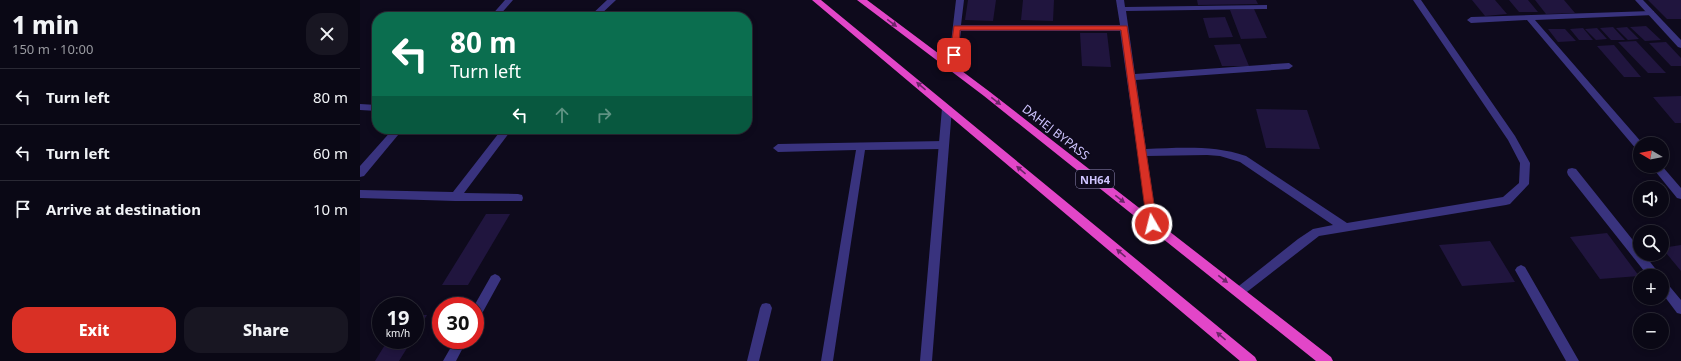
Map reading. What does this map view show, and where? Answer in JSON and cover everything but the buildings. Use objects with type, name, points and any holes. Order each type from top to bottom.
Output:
[{"type":"highway","points":[[816,0],[1250,361]]},
{"type":"highway","name":"DAHEJ BYPASS","points":[[861,0],[952,68],[1326,361]]},
{"type":"street","points":[[498,12],[509,0]]},
{"type":"street","points":[[599,12],[612,0]]},
{"type":"street","points":[[952,68],[960,0]]},
{"type":"street","points":[[1239,292],[1302,242],[1317,232],[1506,201],[1524,184],[1525,164],[1512,138],[1417,0]]},
{"type":"street","points":[[1639,0],[1681,45]]},
{"type":"street","points":[[1152,224],[1121,4],[1264,7]]},
{"type":"street","points":[[1471,20],[1651,13]]},
{"type":"street","points":[[1529,18],[1633,139]]},
{"type":"street","points":[[957,28],[1124,28]]},
{"type":"street","points":[[1131,77],[1289,66]]},
{"type":"street","points":[[360,107],[372,108]]},
{"type":"street","points":[[926,361],[947,108]]},
{"type":"street","points":[[360,173],[394,134]]},
{"type":"street","points":[[455,197],[502,134]]},
{"type":"street","points":[[778,148],[944,145]]},
{"type":"street","points":[[827,361],[861,146]]},
{"type":"street","points":[[1142,153],[1218,152],[1231,154],[1243,159],[1346,228]]},
{"type":"street","points":[[1572,172],[1649,269]]},
{"type":"street","points":[[1662,173],[1681,195]]},
{"type":"street","points":[[360,194],[518,198]]},
{"type":"street","points":[[1521,270],[1573,361]]},
{"type":"street","points":[[484,298],[495,278]]},
{"type":"street","points":[[1669,292],[1679,303]]},
{"type":"street","points":[[753,361],[766,308]]},
{"type":"street","points":[[449,361],[456,349]]},
{"type":"route","points":[[954,55],[957,28],[1124,28],[1152,224]]}]
